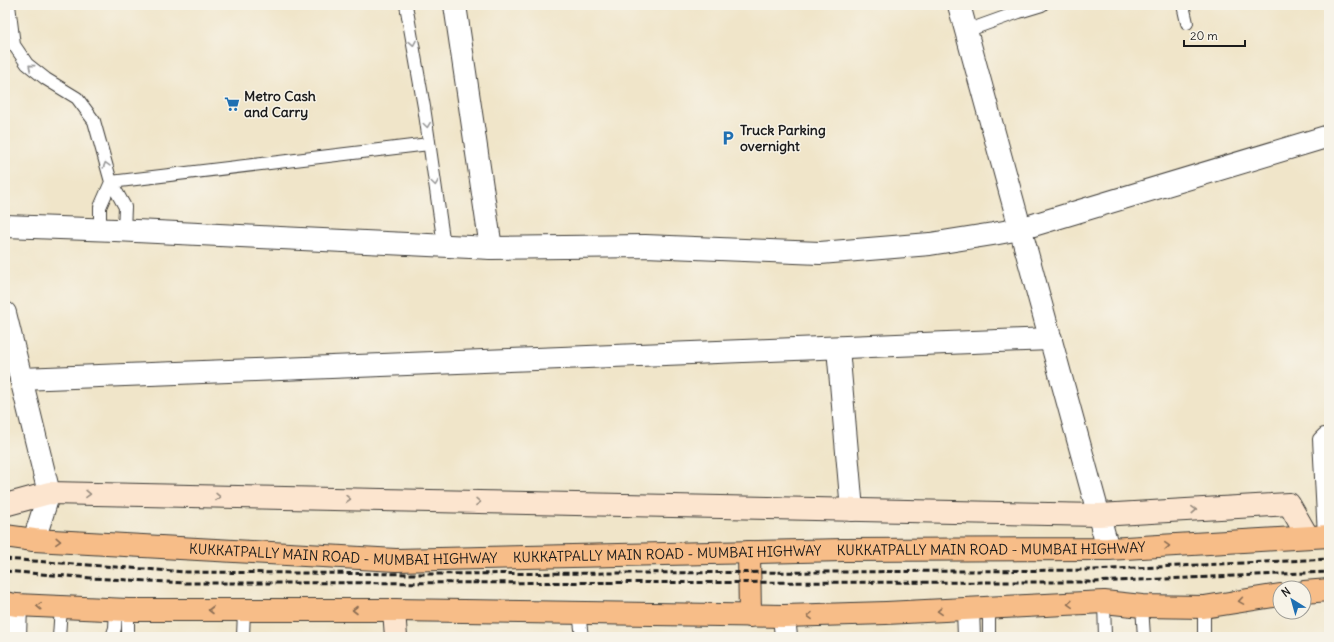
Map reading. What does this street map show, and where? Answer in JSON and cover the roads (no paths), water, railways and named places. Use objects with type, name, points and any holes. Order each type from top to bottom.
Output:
[{"type":"highway","name":"KUKKATPALLY MAIN ROAD - MUMBAI HIGHWAY","points":[[5,536],[34,540],[396,560],[843,550],[1108,549],[1320,536]]},
{"type":"highway","points":[[749,552],[750,616]]},
{"type":"highway","points":[[1312,591],[1329,590]]},
{"type":"highway","points":[[10,604],[122,610],[394,610],[750,616],[785,627],[979,609],[1104,602],[1142,606],[1204,607],[1272,596]]},
{"type":"street","points":[[455,5],[491,248]]},
{"type":"street","points":[[959,5],[1108,549]]},
{"type":"street","points":[[5,226],[124,230],[491,248],[645,246],[820,253],[930,244],[1020,229],[1329,136]]},
{"type":"street","points":[[5,313],[49,493],[34,540]]},
{"type":"street","points":[[21,379],[1051,339]]},
{"type":"street","points":[[838,348],[852,510]]},
{"type":"street","points":[[5,505],[49,493],[1099,515],[1290,504],[1320,536]]},
{"type":"street","points":[[10,604],[15,637]]},
{"type":"street","points":[[969,637],[979,609]]},
{"type":"street","points":[[394,610],[396,637]]},
{"type":"lane","points":[[9,5],[14,45],[27,64],[46,79],[77,98],[94,121],[111,182],[125,207],[124,230]]},
{"type":"lane","points":[[406,5],[424,106],[444,245]]},
{"type":"lane","points":[[966,31],[1042,5]]},
{"type":"lane","points":[[1182,5],[1187,23]]},
{"type":"lane","points":[[111,182],[430,144]]},
{"type":"lane","points":[[100,229],[100,207],[111,182]]},
{"type":"lane","points":[[1320,536],[1326,489],[1319,439],[1324,434],[1329,434]]},
{"type":"lane","points":[[1104,602],[1105,637]]},
{"type":"lane","points":[[1142,606],[1144,637]]},
{"type":"lane","points":[[59,637],[61,607]]},
{"type":"lane","points":[[1204,607],[1204,637]]},
{"type":"lane","points":[[979,609],[989,637]]},
{"type":"lane","points":[[112,637],[122,610]]},
{"type":"lane","points":[[122,610],[128,637]]},
{"type":"lane","points":[[243,637],[244,610]]},
{"type":"lane","points":[[579,613],[582,637]]},
{"type":"railway","points":[[5,559],[186,572],[417,574],[1092,570],[1329,559]]},
{"type":"railway","points":[[5,571],[91,578],[186,583],[1093,582],[1329,572]]},
{"type":"place","name":"Metro Cash and Carry","points":[[232,104]]},
{"type":"place","name":"Truck Parking overnight","points":[[728,138]]}]
